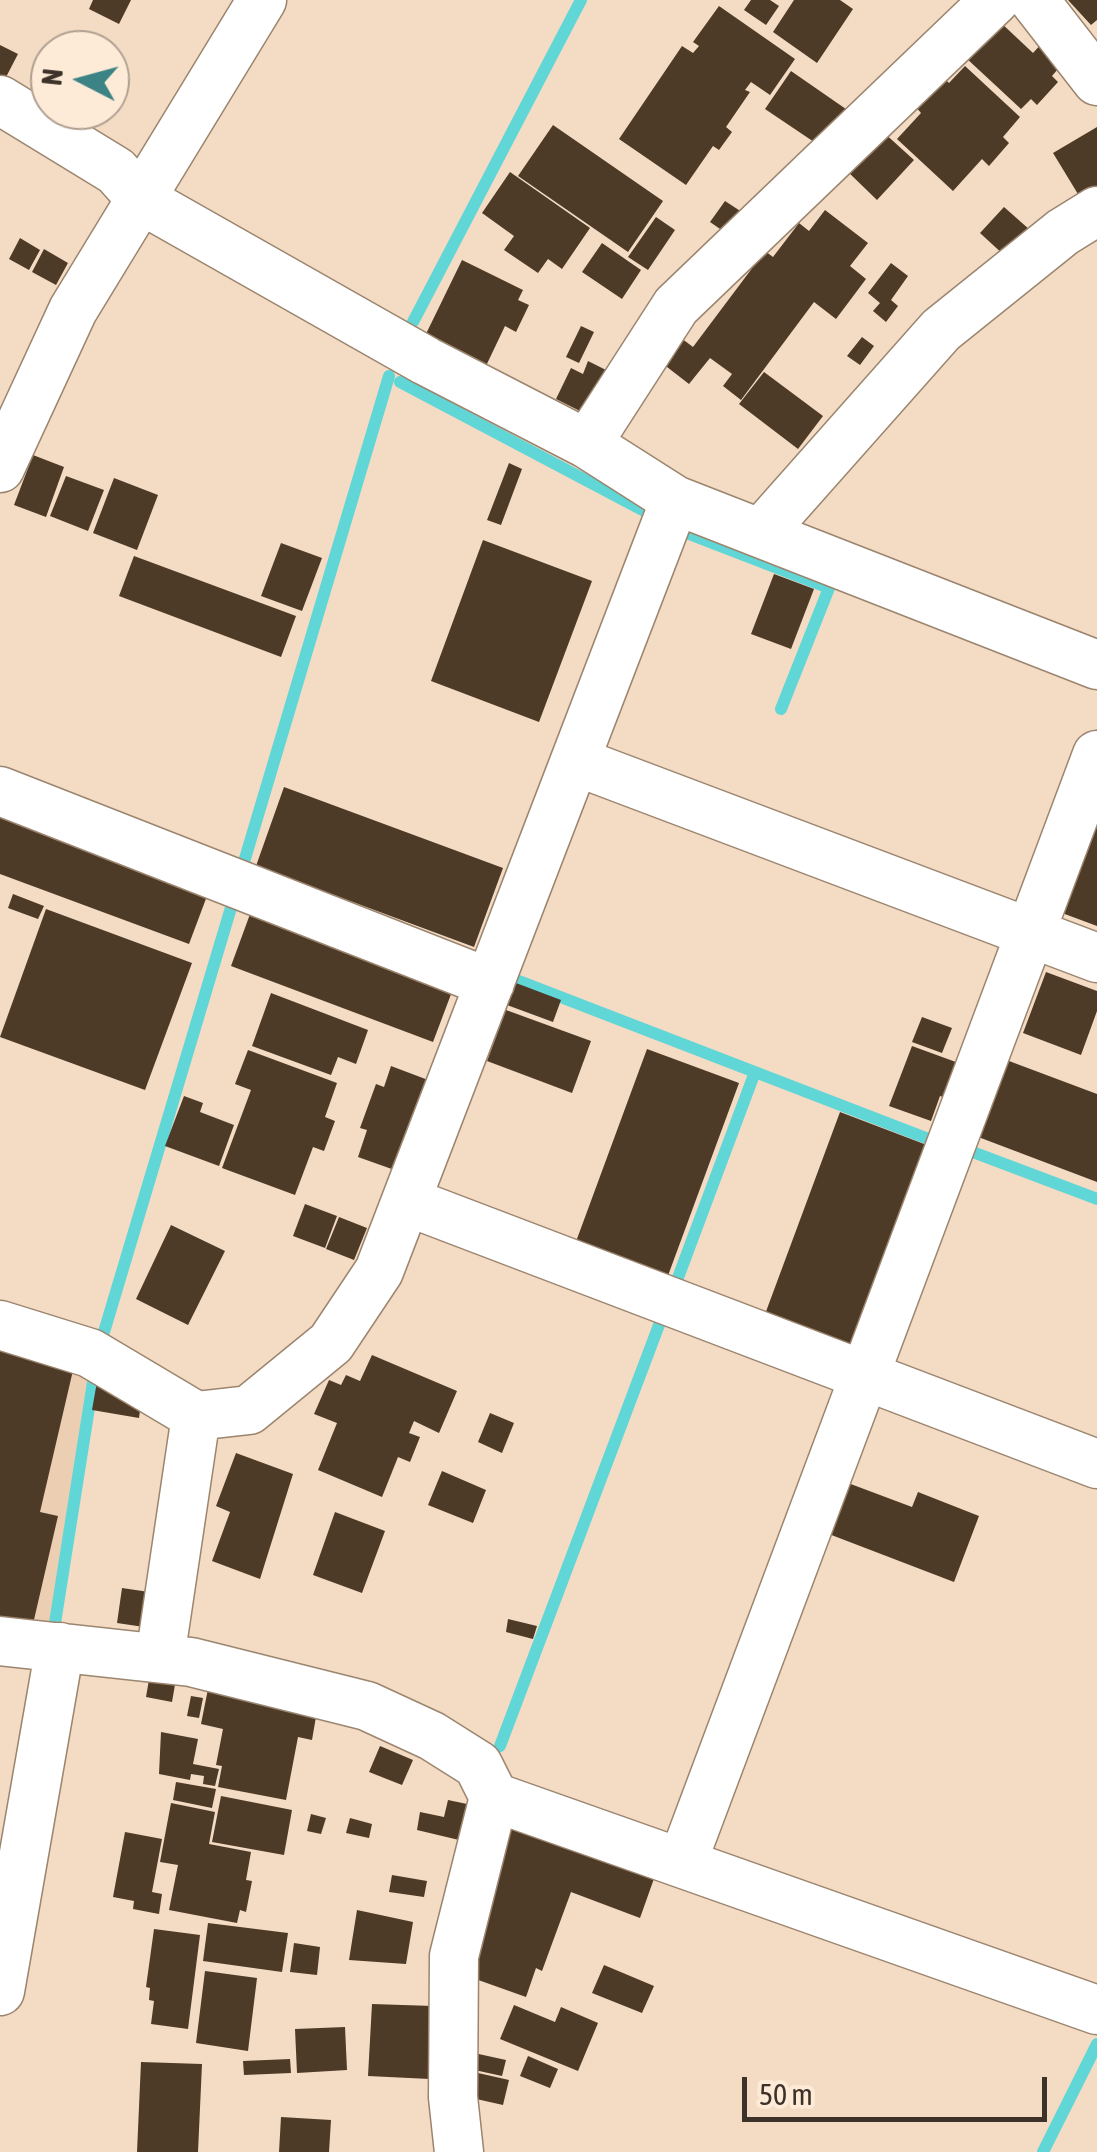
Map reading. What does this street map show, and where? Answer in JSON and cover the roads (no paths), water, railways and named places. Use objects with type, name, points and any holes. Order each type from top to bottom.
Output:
[{"type":"street","points":[[0,468],[73,310],[262,0]]},
{"type":"street","points":[[587,444],[676,306],[995,0]]},
{"type":"street","points":[[1034,0],[1097,81]]},
{"type":"street","points":[[0,100],[116,171],[142,200],[426,361],[587,444],[675,500],[1097,665]]},
{"type":"street","points":[[761,533],[941,330],[1063,232],[1097,210]]},
{"type":"street","points":[[0,1325],[90,1353],[196,1416],[249,1410],[332,1343],[379,1271],[675,500]]},
{"type":"street","points":[[682,1863],[1097,755]]},
{"type":"street","points":[[574,762],[1097,958]]},
{"type":"street","points":[[0,791],[490,983]]},
{"type":"street","points":[[406,1201],[1097,1464]]},
{"type":"street","points":[[160,1658],[196,1416]]},
{"type":"street","points":[[0,1641],[160,1658],[367,1706],[432,1736],[478,1765],[494,1796],[454,1956],[452,2097],[459,2152]]},
{"type":"street","points":[[0,1990],[60,1647]]},
{"type":"street","points":[[494,1796],[1097,2010]]},
{"type":"waterway","points":[[413,322],[581,0]]},
{"type":"waterway","points":[[244,862],[389,376]]},
{"type":"waterway","points":[[400,382],[650,514]]},
{"type":"waterway","points":[[676,529],[829,588],[781,709]]},
{"type":"waterway","points":[[104,1332],[233,901]]},
{"type":"waterway","points":[[519,981],[939,1143]]},
{"type":"waterway","points":[[673,1291],[755,1072]]},
{"type":"waterway","points":[[970,1151],[1097,1199]]},
{"type":"waterway","points":[[500,1746],[662,1317]]},
{"type":"waterway","points":[[55,1623],[94,1376]]},
{"type":"waterway","points":[[1043,2152],[1097,2044]]}]
